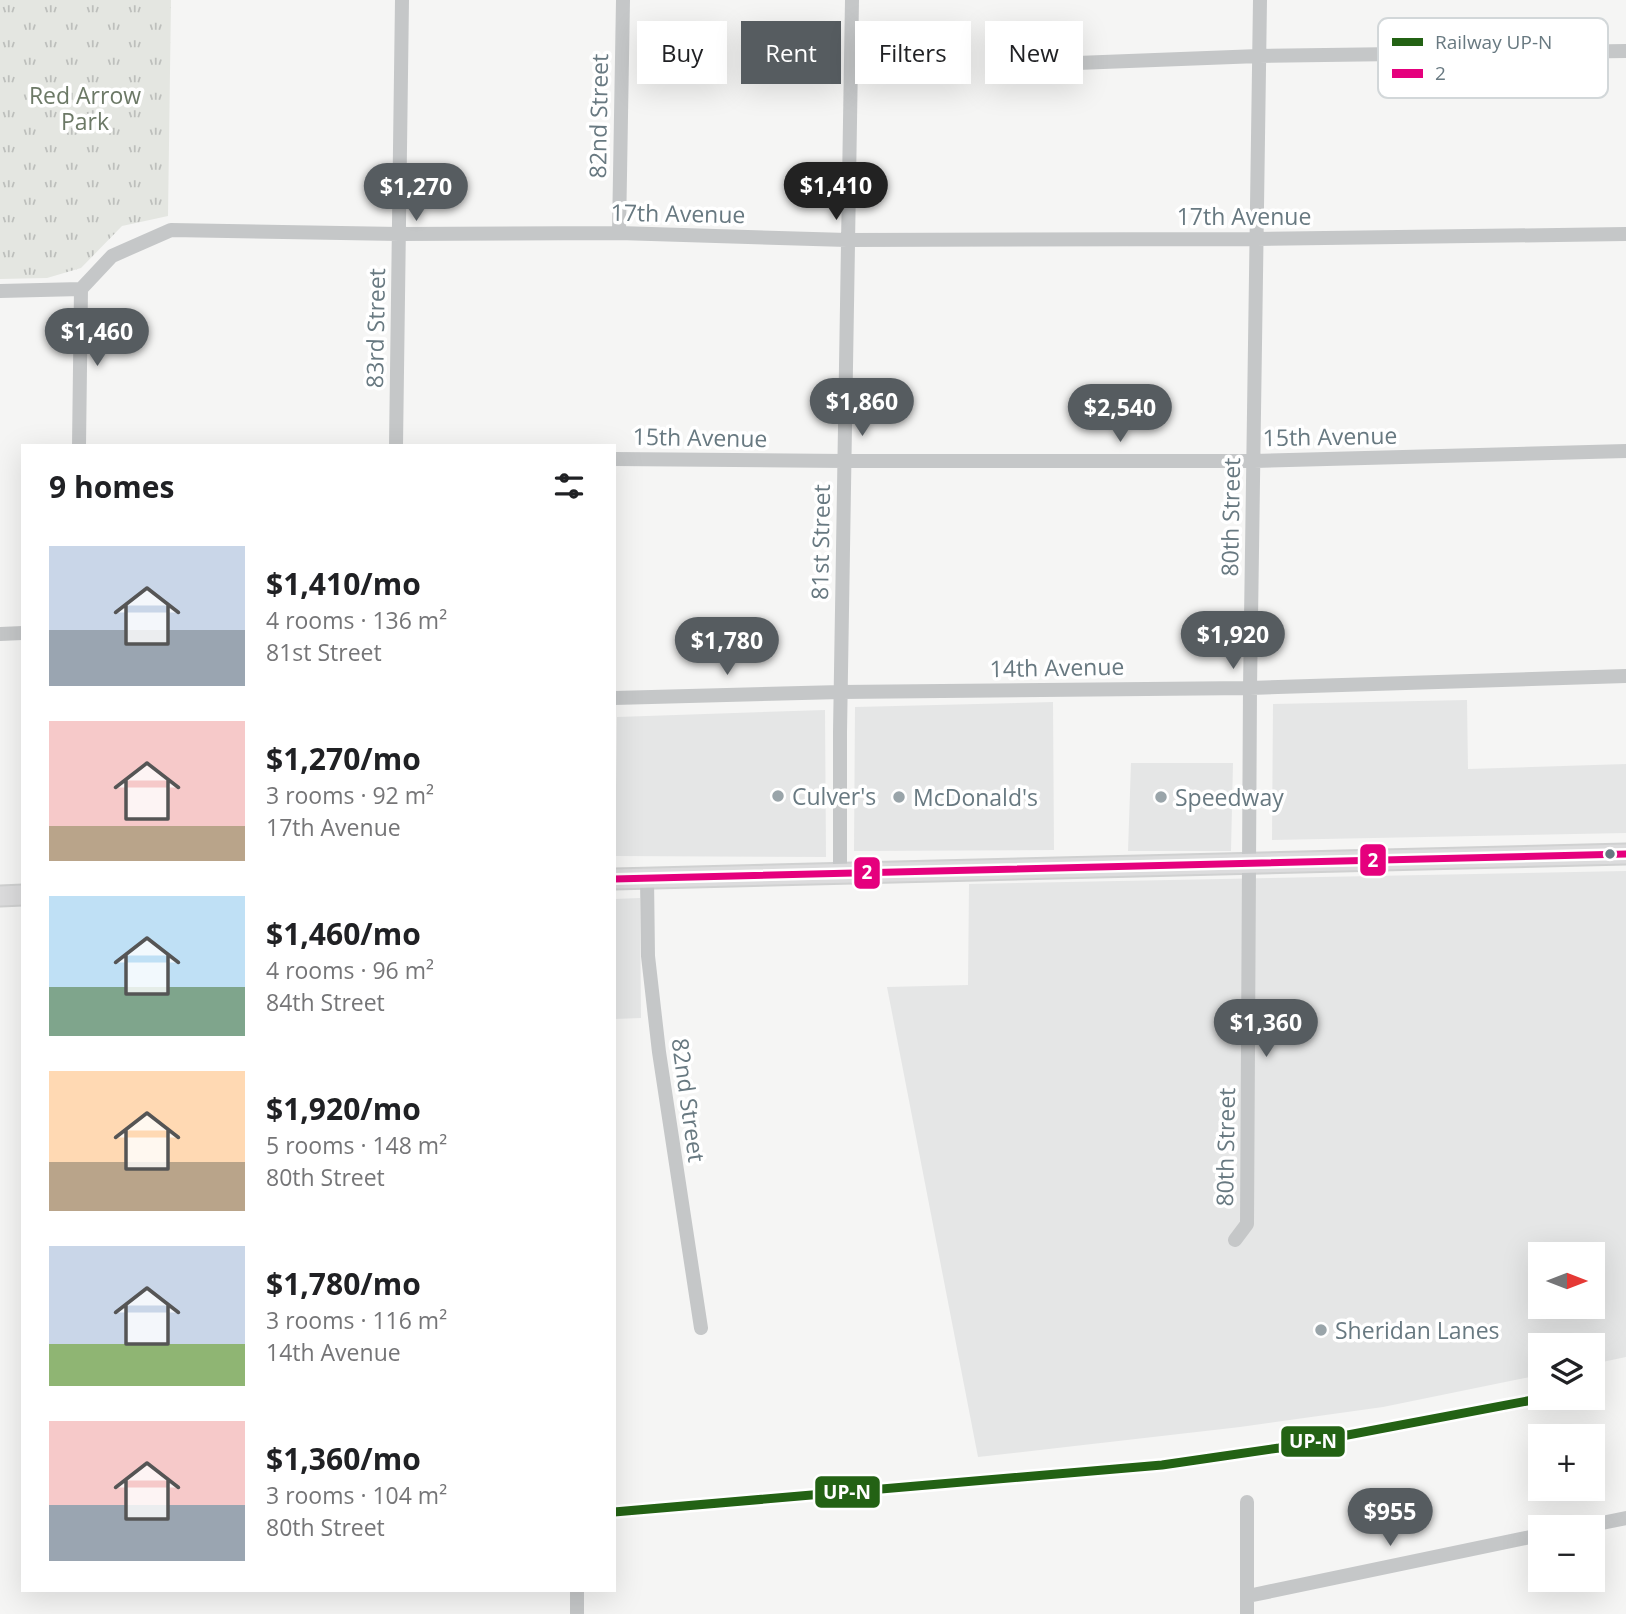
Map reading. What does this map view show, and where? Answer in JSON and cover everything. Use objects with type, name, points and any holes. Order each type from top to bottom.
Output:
[{"type":"main road","points":[[616,879],[1626,854]]},
{"type":"main road","points":[[0,896],[21,895]]},
{"type":"street","name":"83rd Street","points":[[396,444],[402,0]]},
{"type":"street","name":"82nd Street","points":[[619,233],[623,0]]},
{"type":"street","name":"81st Street","points":[[839,875],[852,0]]},
{"type":"street","name":"80th Street","points":[[1235,1240],[1247,1224],[1250,688],[1260,0]]},
{"type":"street","points":[[1608,51],[1626,51]]},
{"type":"street","points":[[1083,63],[1378,54]]},
{"type":"street","name":"17th Avenue","points":[[81,289],[112,256],[171,230],[399,234],[619,233],[847,240],[1257,239],[1626,234]]},
{"type":"street","points":[[0,291],[81,289],[79,444]]},
{"type":"street","name":"15th Avenue","points":[[616,459],[1254,461],[1626,451]]},
{"type":"street","points":[[0,634],[21,634]]},
{"type":"street","name":"14th Avenue","points":[[616,698],[841,692],[1250,688],[1626,676]]},
{"type":"street","name":"82nd Street","points":[[647,878],[648,956],[659,1052],[701,1328]]},
{"type":"street","points":[[1247,1502],[1247,1614]]},
{"type":"street","points":[[1605,1522],[1626,1518]]},
{"type":"street","points":[[1248,1596],[1528,1538]]},
{"type":"street","points":[[577,1592],[577,1614]]},
{"type":"shaded area","points":[[1467,700],[1468,769],[1626,764],[1626,833],[1272,840],[1273,704]]},
{"type":"shaded area","points":[[1053,702],[1054,850],[854,851],[855,707]]},
{"type":"shaded area","points":[[825,710],[826,857],[616,856],[617,717]]},
{"type":"shaded area","points":[[1131,763],[1233,763],[1231,851],[1128,851]]},
{"type":"shaded area","points":[[1626,871],[1626,1357],[1605,1361],[1605,1333],[1528,1333],[1528,1377],[1383,1407],[1240,1427],[978,1457],[887,987],[968,985],[969,884]]},
{"type":"shaded area","points":[[640,898],[641,1018],[616,1019],[616,899]]},
{"type":"green space","name":"Red Arrow Park","points":[[0,0],[171,0],[168,216],[122,226],[81,268],[47,278],[0,279]]},
{"type":"rail line","name":"UP-N","points":[[616,1512],[1162,1465],[1279,1448],[1528,1401]]},
{"type":"transit line","name":"2","points":[[616,879],[1626,854]]},
{"type":"place","name":"Culver's","points":[[778,796]]},
{"type":"place","name":"McDonald's","points":[[899,797]]},
{"type":"place","name":"Speedway","points":[[1161,797]]},
{"type":"place","name":"Sheridan Lanes","points":[[1321,1330]]}]
